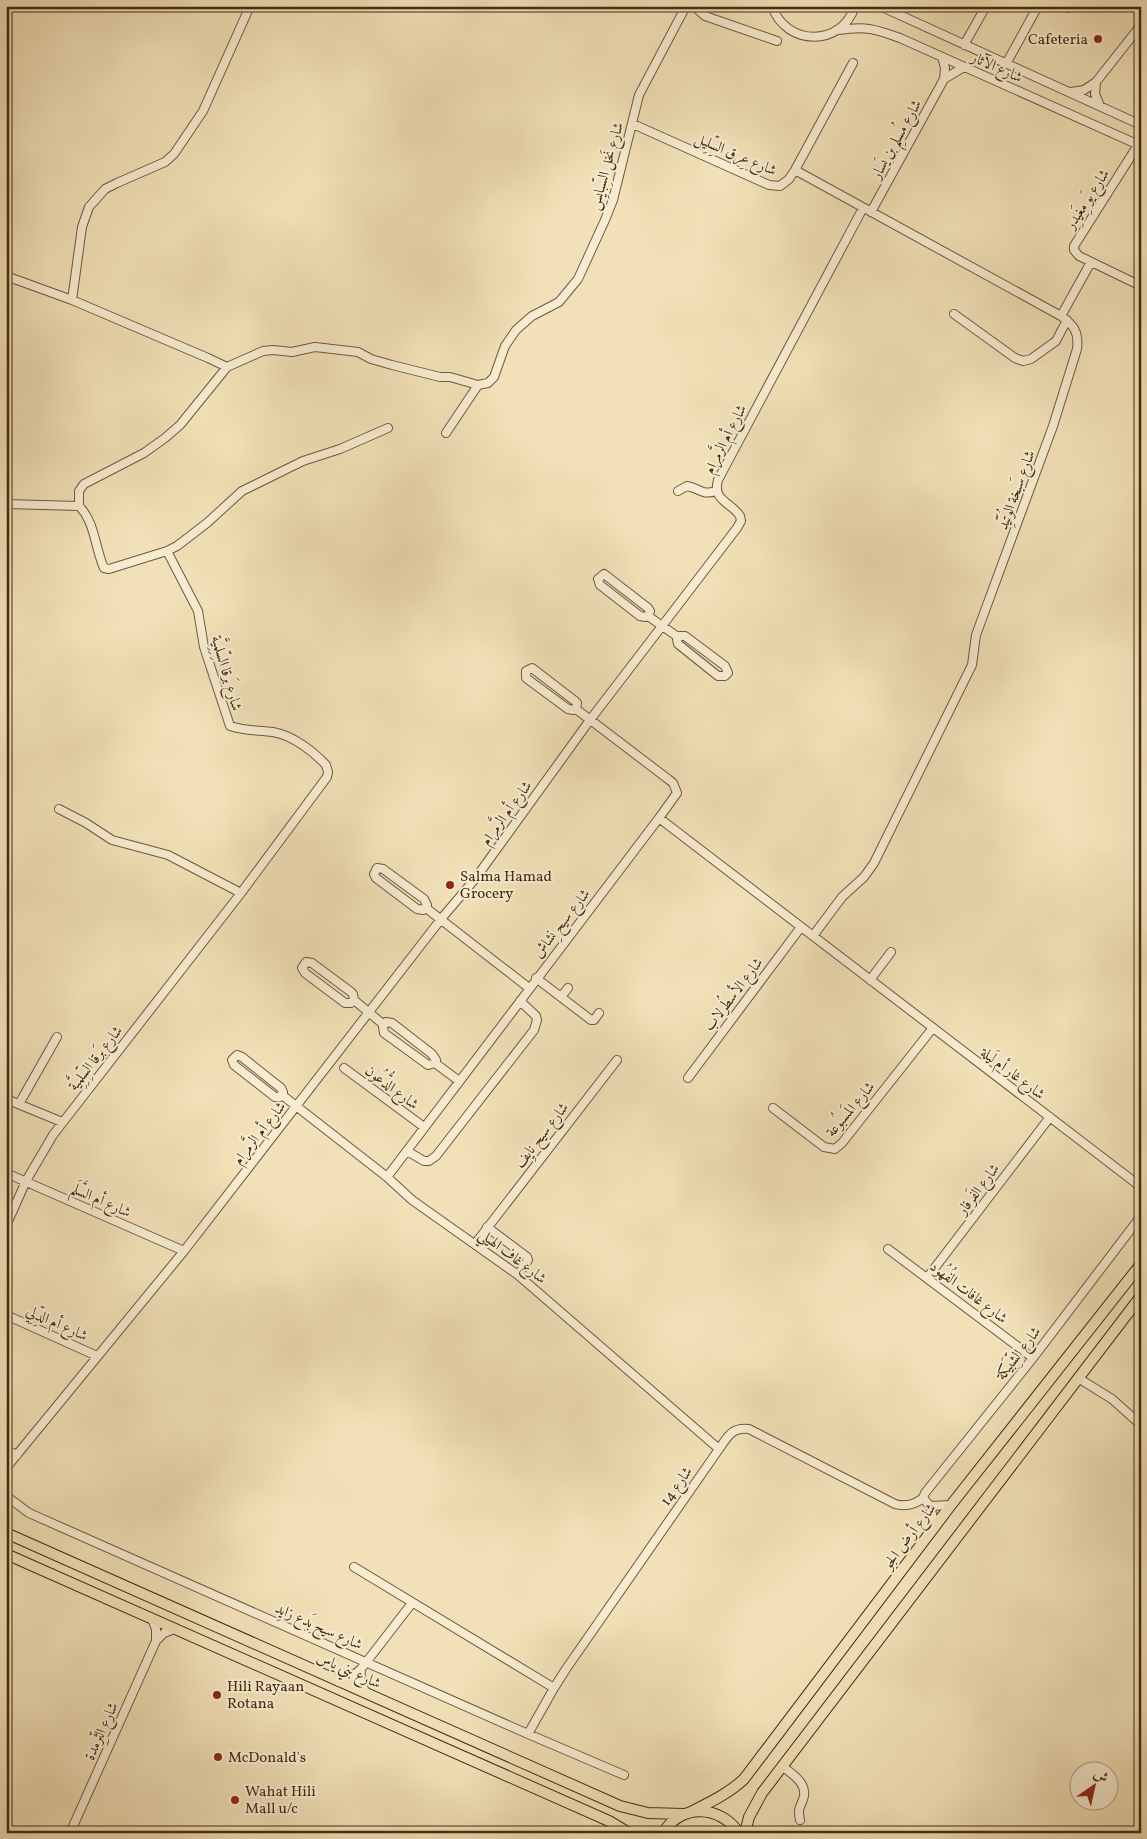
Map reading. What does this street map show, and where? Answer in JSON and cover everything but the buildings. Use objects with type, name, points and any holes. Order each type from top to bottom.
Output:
[{"type":"main road","name":"شارع أرض الجو","points":[[663,1833],[673,1820],[718,1798],[733,1789],[744,1779],[935,1526],[1141,1264]]},
{"type":"main road","points":[[745,1833],[748,1817],[783,1767],[1141,1296]]},
{"type":"main road","name":"شارع بني ياس","points":[[6,1533],[620,1806],[648,1813],[710,1812],[727,1820],[739,1833]]},
{"type":"main road","points":[[6,1554],[609,1821],[628,1833]]},
{"type":"street","points":[[72,300],[82,227],[89,207],[105,189],[170,158],[199,119],[250,6]]},
{"type":"street","name":"شارع نَخل السِّبايِس","points":[[446,433],[478,385],[488,383],[494,377],[505,346],[516,330],[532,316],[559,302],[578,279],[613,200],[643,86],[686,6]]},
{"type":"street","points":[[694,6],[705,16],[777,41]]},
{"type":"street","name":"شارع الآثار","points":[[772,6],[778,19],[795,33],[806,37],[818,37],[829,35],[839,30],[859,27],[869,28],[900,38],[1139,146]]},
{"type":"street","points":[[839,30],[847,22],[855,6]]},
{"type":"street","name":"شارع الآثار","points":[[880,6],[1141,125]]},
{"type":"street","points":[[964,45],[986,6]]},
{"type":"street","points":[[1006,64],[1038,6]]},
{"type":"street","points":[[1071,92],[1084,90],[1096,82],[1141,26]]},
{"type":"street","points":[[942,57],[945,68],[944,79]]},
{"type":"street","name":"شارع عِرق السِّلِيل","points":[[633,124],[769,185],[780,186],[795,170],[853,63]]},
{"type":"street","points":[[944,79],[964,67]]},
{"type":"street","name":"شارع مُسلِم بن يَسار","points":[[871,212],[944,79]]},
{"type":"street","points":[[1096,82],[1095,94],[1100,106]]},
{"type":"street","name":"شارع يَو مِغَيدِر","points":[[1139,146],[1075,242],[1074,250],[1076,254],[1141,286]]},
{"type":"street","points":[[795,170],[1064,318]]},
{"type":"street","name":"شارع أم الرَّمرام","points":[[6,1468],[184,1252],[440,919],[475,879],[590,720],[737,528],[741,521],[738,512],[718,496],[716,486],[863,208]]},
{"type":"street","points":[[954,314],[1015,358],[1023,361],[1031,359],[1056,341],[1064,318],[1091,262]]},
{"type":"street","points":[[6,276],[72,300],[227,367]]},
{"type":"street","name":"شارع سَبخة الوُتَيِّد","points":[[813,936],[842,897],[864,877],[874,863],[972,664],[976,635],[1037,471],[1077,349],[1077,332],[1064,318]]},
{"type":"street","points":[[79,506],[79,491],[84,484],[144,453],[165,438],[180,425],[227,367],[263,351],[292,352],[315,347],[358,352],[384,363],[478,385]]},
{"type":"street","points":[[6,504],[79,506],[85,512],[90,524],[104,568],[109,569],[167,551],[177,546],[207,523],[242,491],[303,461],[340,449],[388,428]]},
{"type":"street","points":[[678,491],[687,486],[708,494],[716,491]]},
{"type":"street","name":"شارع بَرقا السِّلِمِيَّة","points":[[6,1226],[26,1182],[47,1143],[241,893],[323,783],[328,772],[326,765],[321,760],[286,735],[230,726],[204,647],[198,611],[167,551]]},
{"type":"street","points":[[648,616],[650,610],[648,608],[607,576],[604,574],[600,576],[598,582],[600,585],[640,616],[648,616],[678,637],[684,636],[726,666],[728,673],[726,676],[718,676],[678,644],[678,637]]},
{"type":"street","name":"شارع سيح نِشاش","points":[[528,668],[535,669],[575,700],[577,703],[576,708],[573,710],[568,709],[529,680],[525,674],[528,668]]},
{"type":"street","name":"شارع سيح نِشاش","points":[[387,1177],[677,793],[673,783],[576,708]]},
{"type":"street","points":[[59,809],[86,823],[112,840],[168,855],[241,893]]},
{"type":"street","name":"شارع غار أم لَيلة","points":[[659,818],[932,1029],[1141,1187]]},
{"type":"street","points":[[426,908],[423,910],[417,909],[376,878],[375,870],[378,868],[383,869],[424,899],[427,905],[426,908],[530,988]]},
{"type":"street","name":"شارع الأسطُرلاب","points":[[688,1078],[801,927]]},
{"type":"street","points":[[870,980],[891,952]]},
{"type":"street","points":[[306,962],[312,963],[354,994],[354,1000],[348,1004],[345,1003],[304,973],[303,964],[306,962]]},
{"type":"street","points":[[536,978],[591,1020],[594,1020],[599,1013]]},
{"type":"street","points":[[561,997],[568,988]]},
{"type":"street","points":[[354,1000],[384,1025],[384,1033],[428,1065],[435,1063]]},
{"type":"street","points":[[407,1151],[429,1162],[436,1156],[534,1030],[537,1020],[536,1016],[520,1001]]},
{"type":"street","points":[[384,1025],[389,1022],[392,1023],[432,1054],[436,1060],[435,1063],[459,1081]]},
{"type":"street","name":"شارع المَسبُوعة","points":[[773,1108],[824,1147],[835,1149],[842,1143],[932,1029]]},
{"type":"street","points":[[19,1104],[57,1037]]},
{"type":"street","name":"شارع غاف الهيلي","points":[[282,1095],[275,1097],[234,1065],[232,1060],[234,1057],[242,1057],[281,1088],[282,1095],[387,1177],[412,1200],[518,1275],[719,1449]]},
{"type":"street","name":"شارع سيح نايِف","points":[[475,1244],[616,1060]]},
{"type":"street","name":"شارع الدُّعُون","points":[[344,1068],[424,1127]]},
{"type":"street","points":[[6,1098],[62,1122]]},
{"type":"street","name":"شارع الفَرفار","points":[[927,1278],[1050,1117]]},
{"type":"street","name":"شارع أم السَّلَم","points":[[6,1173],[184,1252]]},
{"type":"street","name":"شارع الشِّبَيكة","points":[[923,1498],[1141,1216]]},
{"type":"street","points":[[488,1227],[527,1257],[528,1260],[518,1275]]},
{"type":"street","name":"شارع غافات الفُهُود","points":[[888,1248],[1033,1358]]},
{"type":"street","name":"شارع أم الدِّلِي","points":[[6,1315],[97,1356]]},
{"type":"street","points":[[1078,1378],[1112,1398],[1141,1425]]},
{"type":"street","name":"شارع 14","points":[[528,1734],[554,1688],[719,1449],[740,1428],[749,1429],[895,1504],[906,1506],[923,1498]]},
{"type":"street","points":[[6,1450],[17,1455]]},
{"type":"street","name":"شارع سيح بَدع زايِد","points":[[6,1496],[29,1513],[364,1665],[624,1775]]},
{"type":"street","points":[[923,1498],[930,1506],[935,1526]]},
{"type":"street","points":[[930,1506],[951,1506]]},
{"type":"street","points":[[354,1567],[554,1688]]},
{"type":"street","points":[[339,1682],[351,1677],[364,1665],[412,1603]]},
{"type":"street","points":[[152,1619],[156,1630],[156,1641]]},
{"type":"street","points":[[156,1641],[164,1633],[174,1629]]},
{"type":"street","name":"شارع الثِّرِمدة","points":[[70,1833],[156,1641]]},
{"type":"street","points":[[364,1665],[360,1683],[368,1695]]},
{"type":"street","points":[[783,1767],[798,1779],[803,1788],[803,1798],[798,1808],[800,1820]]},
{"type":"place","name":"Cafeteria","points":[[1098,39]]},
{"type":"place","name":"Salma Hamad Grocery","points":[[450,885]]},
{"type":"place","name":"Hili Rayaan Rotana","points":[[217,1695]]},
{"type":"place","name":"McDonald's","points":[[218,1757]]},
{"type":"place","name":"Wahat Hili Mall u/c","points":[[235,1800]]}]
